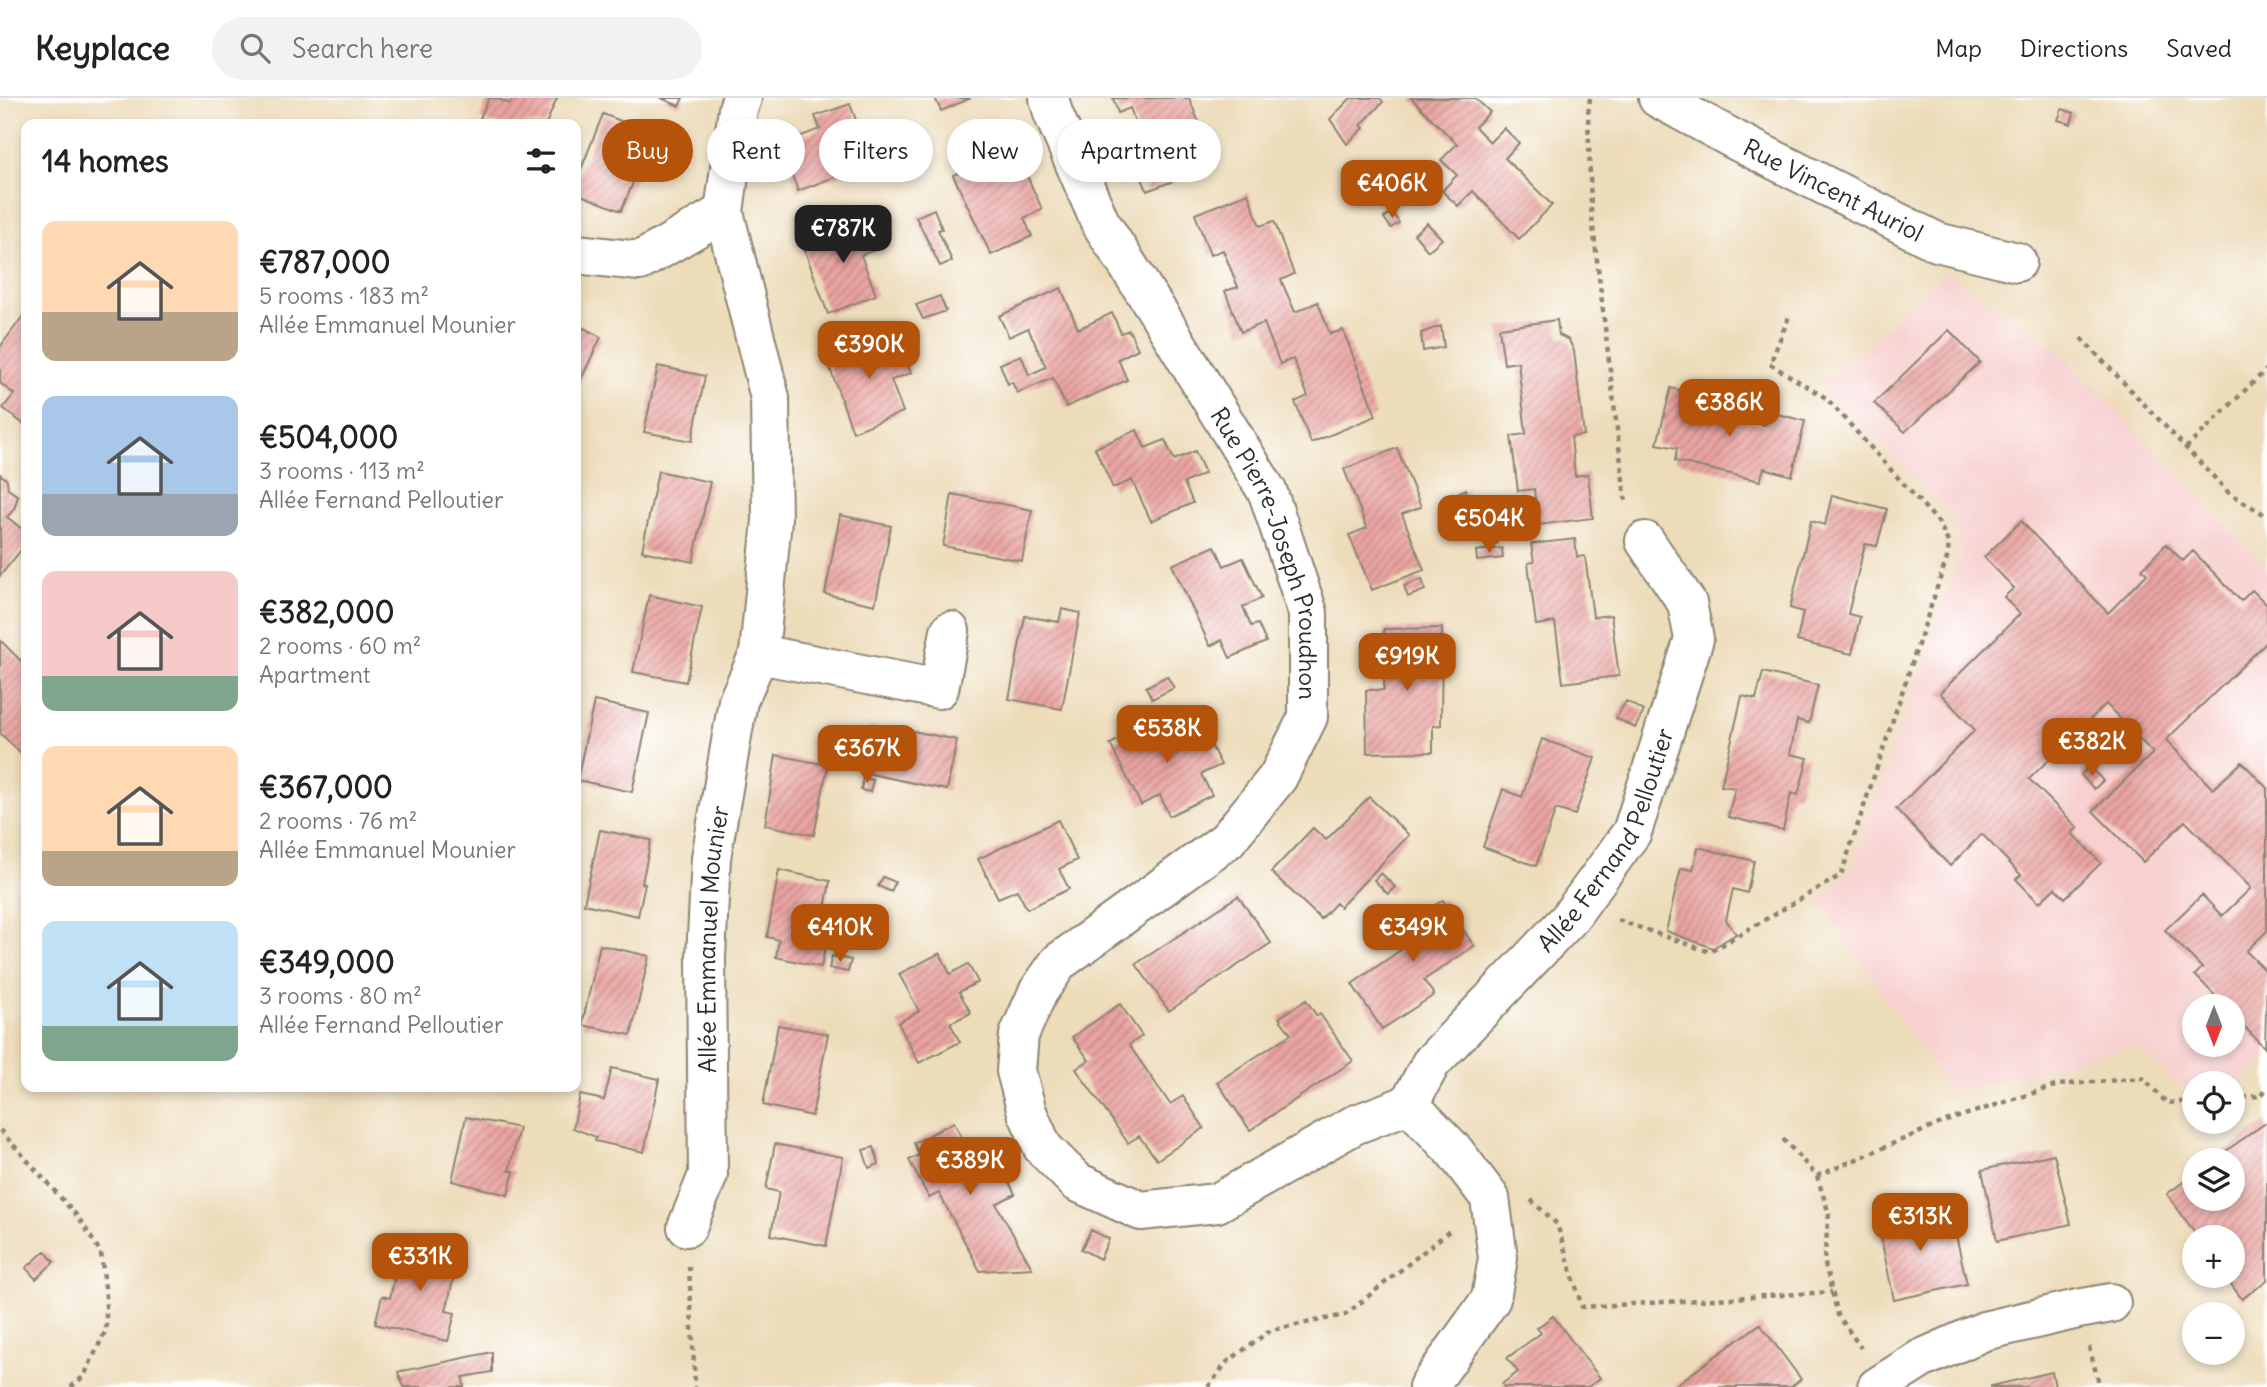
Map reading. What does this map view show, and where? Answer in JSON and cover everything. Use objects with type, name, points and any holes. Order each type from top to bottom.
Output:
[{"type":"street","name":"Allée Emmanuel Mounier","points":[[687,1227],[708,1175],[706,957],[710,858],[738,701],[760,654],[772,520],[770,398],[724,212],[737,109],[742,98]]},
{"type":"street","name":"Rue Pierre-Joseph Proudhon","points":[[1049,98],[1100,222],[1268,493],[1308,612],[1308,717],[1278,776],[1227,841],[1059,962],[1038,992],[1019,1035],[1016,1070],[1027,1112],[1043,1148],[1077,1182],[1141,1211],[1217,1203],[1353,1125],[1409,1104]]},
{"type":"street","name":"Rue Vincent Auriol","points":[[1658,98],[1937,242],[2017,262]]},
{"type":"street","points":[[581,255],[640,261],[724,212]]},
{"type":"street","name":"Allée Fernand Pelloutier","points":[[1409,1104],[1431,1063],[1568,920],[1632,832],[1694,639],[1687,603],[1645,541]]},
{"type":"street","points":[[760,654],[939,689],[950,631]]},
{"type":"street","points":[[1409,1104],[1455,1152],[1490,1198],[1498,1258],[1491,1298],[1428,1387]]},
{"type":"street","points":[[1881,1385],[1923,1373],[1984,1331],[2111,1303]]},
{"type":"path","points":[[1590,98],[1588,114],[1591,209],[1604,337],[1625,497],[1645,541]]},
{"type":"path","points":[[1613,918],[1710,952],[1841,875],[1947,558],[1948,544],[1939,523],[1835,407],[1826,398],[1770,364],[1790,314]]},
{"type":"path","points":[[2081,338],[2229,493],[2267,516]]},
{"type":"path","points":[[2186,448],[2267,369]]},
{"type":"path","points":[[1817,1176],[1946,1121],[2059,1085],[2143,1078],[2167,1103],[2182,1102]]},
{"type":"path","points":[[2245,1097],[2261,1096],[2267,1088]]},
{"type":"path","points":[[0,1129],[78,1217],[101,1253],[106,1296],[106,1330],[84,1376],[71,1387]]},
{"type":"path","points":[[1783,1139],[1817,1176],[1829,1214],[1824,1260],[1838,1315],[1881,1385]]},
{"type":"path","points":[[1526,1195],[1557,1224],[1582,1307],[1832,1292]]},
{"type":"path","points":[[1208,1387],[1227,1362],[1270,1330],[1345,1315],[1460,1223]]},
{"type":"path","points":[[687,1227],[695,1387]]},
{"type":"shaded area","points":[[1946,273],[2059,350],[2267,566],[2267,1057],[2245,1080],[2245,1071],[2182,1071],[2180,1087],[2136,1046],[1951,1093],[1818,900],[1852,868],[1960,553],[1954,518],[1819,386]]},
{"type":"building","points":[[489,98],[510,104],[513,98],[557,98],[548,119],[480,118]]},
{"type":"building","points":[[661,98],[683,98],[679,106]]},
{"type":"building","points":[[935,98],[971,98],[941,111]]},
{"type":"building","points":[[1113,98],[1189,98],[1197,119],[1134,119],[1130,108],[1118,113]]},
{"type":"building","points":[[1351,98],[1380,98],[1383,102],[1361,125],[1364,128],[1347,144],[1330,119]]},
{"type":"building","points":[[1411,98],[1475,98],[1490,112],[1475,127],[1490,142],[1504,128],[1519,143],[1505,158],[1552,205],[1519,239],[1473,191],[1458,206],[1442,191],[1457,175],[1441,160],[1457,144]]},
{"type":"building","points":[[850,104],[856,119],[819,119],[819,126],[815,116]]},
{"type":"building","points":[[2062,109],[2074,113],[2071,124],[2058,120]]},
{"type":"building","points":[[603,114],[616,119],[602,119],[602,182],[633,182],[621,211],[581,195],[581,169]]},
{"type":"building","points":[[819,129],[819,182],[822,182],[798,191],[795,182],[805,182],[805,135]]},
{"type":"building","points":[[956,182],[1030,182],[1042,209],[1024,218],[1032,236],[991,255]]},
{"type":"building","points":[[1144,182],[1171,182],[1147,191]]},
{"type":"building","points":[[1394,186],[1403,195],[1394,204],[1384,195]]},
{"type":"building","points":[[1248,193],[1260,226],[1274,221],[1294,274],[1281,280],[1295,312],[1318,302],[1330,334],[1343,330],[1376,416],[1311,443],[1295,402],[1308,396],[1293,359],[1280,364],[1264,323],[1241,332],[1225,291],[1238,287],[1223,250],[1210,255],[1195,214]]},
{"type":"building","points":[[934,209],[942,229],[938,230],[952,261],[940,266],[916,217]]},
{"type":"building","points":[[1392,211],[1399,223],[1391,228],[1384,218]]},
{"type":"building","points":[[868,219],[880,248],[861,255],[876,295],[828,314],[802,243]]},
{"type":"building","points":[[1427,223],[1442,239],[1428,251],[1414,234]]},
{"type":"building","points":[[1061,288],[1078,329],[1112,313],[1121,333],[1129,330],[1138,349],[1118,359],[1127,380],[1066,407],[1053,378],[1017,393],[1012,382],[1008,384],[1000,364],[1021,355],[1029,375],[1046,367],[1028,328],[1009,337],[999,316]]},
{"type":"building","points":[[940,296],[946,311],[923,319],[916,305]]},
{"type":"building","points":[[21,319],[21,422],[3,408],[14,394],[0,383],[0,347]]},
{"type":"building","points":[[1557,320],[1559,335],[1569,340],[1574,351],[1584,435],[1571,437],[1575,476],[1588,474],[1593,518],[1538,525],[1534,489],[1518,491],[1511,436],[1526,434],[1518,362],[1504,364],[1499,328]]},
{"type":"building","points":[[1441,326],[1444,347],[1423,351],[1421,333]]},
{"type":"building","points":[[581,327],[601,337],[581,379]]},
{"type":"building","points":[[1949,330],[1980,362],[1905,432],[1874,403]]},
{"type":"building","points":[[875,337],[879,348],[898,341],[911,373],[891,380],[903,412],[853,432],[826,357]]},
{"type":"building","points":[[658,366],[705,376],[692,441],[644,432]]},
{"type":"building","points":[[1671,388],[1699,395],[1696,407],[1765,425],[1769,412],[1805,421],[1792,476],[1764,468],[1760,481],[1675,461],[1677,448],[1657,444]]},
{"type":"building","points":[[1137,430],[1145,448],[1165,440],[1174,460],[1195,451],[1205,473],[1184,483],[1193,503],[1151,521],[1132,480],[1113,488],[1095,448]]},
{"type":"building","points":[[1397,448],[1421,507],[1402,514],[1424,570],[1372,590],[1349,535],[1367,528],[1344,469]]},
{"type":"building","points":[[658,471],[710,482],[693,562],[642,551]]},
{"type":"building","points":[[0,474],[7,480],[8,489],[18,496],[14,509],[7,517],[21,528],[21,550],[0,576]]},
{"type":"building","points":[[1466,489],[1468,503],[1458,505],[1455,494]]},
{"type":"building","points":[[952,494],[1032,510],[1022,561],[943,546]]},
{"type":"building","points":[[1832,495],[1887,509],[1877,546],[1865,544],[1848,614],[1860,617],[1852,654],[1797,641],[1803,612],[1790,608],[1811,521],[1825,525]]},
{"type":"building","points":[[840,515],[891,526],[875,605],[825,594]]},
{"type":"building","points":[[2021,521],[2108,613],[2147,574],[2142,569],[2166,544],[2183,561],[2193,551],[2241,601],[2252,590],[2267,605],[2267,642],[2166,740],[2213,789],[2242,762],[2267,788],[2267,931],[2246,951],[2267,972],[2265,1048],[2245,1027],[2245,994],[2213,994],[2195,975],[2202,968],[2165,930],[2202,895],[2222,916],[2251,888],[2185,821],[2143,862],[2093,811],[2153,753],[2106,704],[2029,779],[2078,828],[2072,833],[2101,863],[2065,898],[2055,888],[2039,903],[2016,879],[2021,875],[1982,834],[1950,866],[1896,809],[1975,730],[1940,693],[2020,614],[2004,597],[2014,588],[1984,557]]},
{"type":"building","points":[[1496,530],[1497,543],[1484,544],[1483,532]]},
{"type":"building","points":[[1575,539],[1577,557],[1585,556],[1593,617],[1611,615],[1619,676],[1563,683],[1555,622],[1536,625],[1528,563],[1534,562],[1531,544]]},
{"type":"building","points":[[1215,546],[1224,566],[1243,558],[1262,598],[1243,607],[1251,626],[1258,624],[1266,642],[1230,658],[1222,640],[1210,646],[1172,565]]},
{"type":"building","points":[[1502,548],[1503,558],[1477,561],[1476,551]]},
{"type":"building","points":[[1422,579],[1425,590],[1408,597],[1404,586]]},
{"type":"building","points":[[649,595],[702,607],[686,682],[633,672]]},
{"type":"building","points":[[1062,609],[1080,613],[1062,709],[1009,699],[1025,616],[1059,622]]},
{"type":"building","points":[[1442,628],[1441,725],[1433,726],[1433,752],[1367,753],[1366,690],[1384,690],[1384,629]]},
{"type":"building","points":[[0,640],[21,661],[21,753],[0,733]]},
{"type":"building","points":[[1763,672],[1818,685],[1809,723],[1797,720],[1790,754],[1808,758],[1798,795],[1791,793],[1783,830],[1728,817],[1735,788],[1721,786],[1742,696],[1756,699]]},
{"type":"building","points":[[1167,676],[1174,688],[1152,699],[1146,687]]},
{"type":"building","points":[[594,701],[649,713],[632,792],[581,781],[581,761]]},
{"type":"building","points":[[1626,701],[1644,711],[1635,728],[1616,718]]},
{"type":"building","points":[[1163,718],[1173,737],[1201,725],[1221,765],[1201,774],[1212,795],[1169,816],[1160,795],[1141,805],[1110,744]]},
{"type":"building","points":[[888,726],[957,740],[947,790],[861,772],[869,727],[887,731]]},
{"type":"building","points":[[1542,739],[1595,758],[1575,815],[1556,809],[1536,866],[1483,847],[1503,789],[1522,797]]},
{"type":"building","points":[[776,755],[828,765],[814,835],[765,825]]},
{"type":"building","points":[[2090,766],[2103,781],[2094,789],[2081,775]]},
{"type":"building","points":[[863,778],[873,780],[870,792],[861,790]]},
{"type":"building","points":[[1369,797],[1409,835],[1340,907],[1336,903],[1321,919],[1271,872],[1313,828],[1326,840]]},
{"type":"building","points":[[1058,820],[1077,860],[1059,869],[1069,889],[1027,909],[1017,890],[998,898],[978,859]]},
{"type":"building","points":[[600,830],[651,840],[638,916],[584,904]]},
{"type":"building","points":[[1698,847],[1754,861],[1747,893],[1733,889],[1726,920],[1736,934],[1713,948],[1666,931],[1681,868],[1693,870]]},
{"type":"building","points":[[779,870],[830,881],[818,947],[825,948],[821,967],[776,957],[779,940],[767,937]]},
{"type":"building","points":[[1381,873],[1395,887],[1388,894],[1374,880]]},
{"type":"building","points":[[883,877],[895,882],[891,892],[878,886]]},
{"type":"building","points":[[1238,896],[1271,943],[1169,1011],[1136,964]]},
{"type":"building","points":[[1443,900],[1474,946],[1424,980],[1434,995],[1382,1029],[1352,984],[1402,949],[1392,932]]},
{"type":"building","points":[[600,945],[649,956],[631,1035],[582,1025]]},
{"type":"building","points":[[940,953],[950,974],[968,964],[978,982],[959,992],[971,1013],[950,1023],[960,1042],[919,1063],[898,1023],[919,1011],[899,974]]},
{"type":"building","points":[[832,956],[851,960],[848,972],[829,968]]},
{"type":"building","points":[[1306,1000],[1317,1016],[1320,1014],[1353,1061],[1250,1130],[1217,1082],[1291,1034],[1279,1018]]},
{"type":"building","points":[[1120,1004],[1142,1036],[1129,1045],[1170,1104],[1183,1096],[1204,1128],[1157,1160],[1139,1136],[1128,1143],[1076,1069],[1089,1060],[1072,1037]]},
{"type":"building","points":[[778,1025],[828,1034],[812,1116],[763,1105]]},
{"type":"building","points":[[612,1068],[659,1079],[644,1152],[595,1141],[596,1137],[573,1128],[580,1095],[604,1100]]},
{"type":"building","points":[[466,1117],[519,1128],[509,1171],[514,1171],[508,1195],[452,1181]]},
{"type":"building","points":[[954,1122],[975,1164],[994,1153],[1015,1194],[996,1204],[1032,1268],[980,1271],[939,1193],[929,1198],[909,1160],[919,1155],[914,1143]]},
{"type":"building","points":[[2267,1122],[2267,1280],[2242,1299],[2234,1288],[2245,1288],[2245,1225],[2189,1225],[2167,1194],[2182,1183],[2182,1211],[2245,1211],[2245,1148],[2230,1148]]},
{"type":"building","points":[[775,1144],[843,1157],[826,1246],[771,1235],[779,1192],[766,1189]]},
{"type":"building","points":[[874,1147],[879,1164],[869,1168],[863,1150]]},
{"type":"building","points":[[2054,1154],[2071,1224],[1997,1241],[1982,1170]]},
{"type":"building","points":[[1912,1207],[1915,1221],[1951,1213],[1967,1284],[1894,1300],[1876,1215]]},
{"type":"building","points":[[1091,1230],[1109,1239],[1100,1259],[1081,1249]]},
{"type":"building","points":[[403,1241],[456,1252],[446,1311],[455,1313],[448,1341],[375,1324],[382,1296],[390,1298]]},
{"type":"building","points":[[45,1251],[54,1262],[36,1279],[26,1268]]},
{"type":"building","points":[[1553,1316],[1600,1378],[1588,1387],[1504,1387],[1502,1384],[1518,1372],[1507,1358],[1541,1333],[1537,1328]]},
{"type":"building","points":[[1760,1324],[1801,1379],[1791,1387],[1673,1387]]},
{"type":"building","points":[[492,1352],[492,1372],[463,1377],[464,1387],[404,1387],[398,1372]]},
{"type":"building","points":[[2052,1372],[2055,1387],[1991,1387],[1991,1386]]}]
